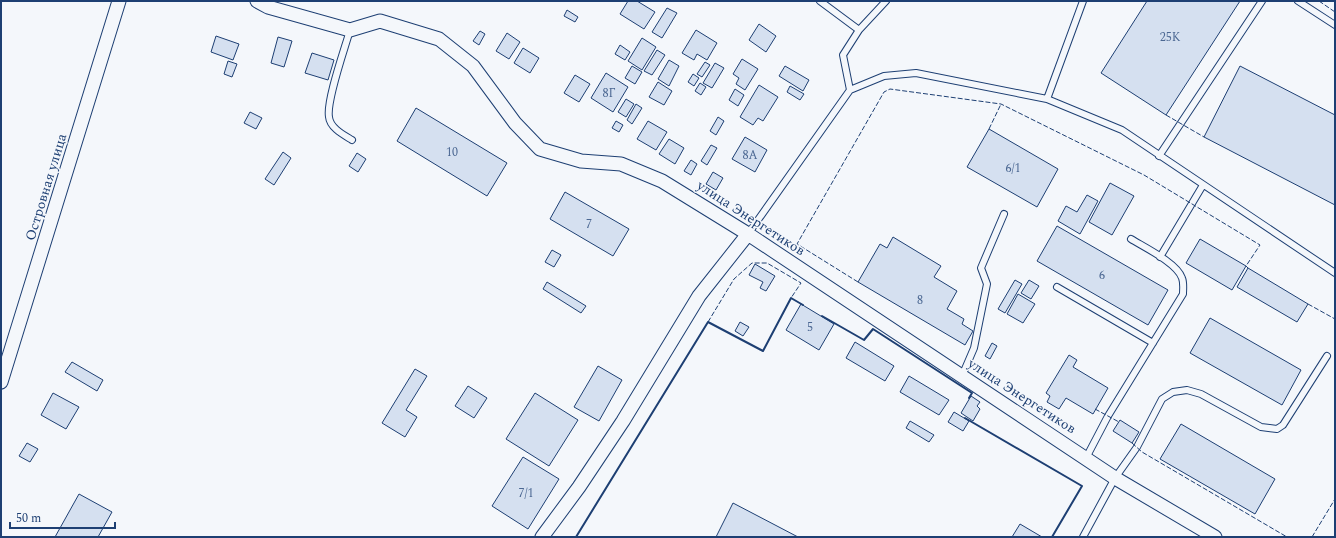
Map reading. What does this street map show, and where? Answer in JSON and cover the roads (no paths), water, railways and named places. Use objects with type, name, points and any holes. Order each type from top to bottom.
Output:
[{"type":"street","name":"Островная улица","points":[[1,382],[119,1]]},
{"type":"street","points":[[257,1],[268,7],[350,30]]},
{"type":"street","name":"улица Энергетиков","points":[[350,30],[380,21],[439,39],[473,66],[515,123],[540,149],[581,161],[621,164],[662,181],[748,234],[1115,478],[1215,537]]},
{"type":"street","points":[[542,537],[579,487],[623,421],[699,296],[748,234]]},
{"type":"lane","points":[[820,1],[859,30]]},
{"type":"lane","points":[[850,90],[843,55],[859,30],[886,1]]},
{"type":"lane","points":[[1047,99],[1083,1]]},
{"type":"lane","points":[[1160,156],[1262,1]]},
{"type":"lane","points":[[1298,1],[1335,25]]},
{"type":"lane","points":[[350,30],[329,105],[329,118],[335,129],[352,140]]},
{"type":"lane","points":[[748,234],[850,90],[884,76],[916,73],[1047,99],[1122,130],[1335,273]]},
{"type":"lane","points":[[1160,257],[1203,185]]},
{"type":"lane","points":[[962,376],[974,348],[987,284],[981,268],[1004,214]]},
{"type":"lane","points":[[1086,458],[1108,416],[1183,294],[1182,278],[1178,271],[1160,257],[1131,239]]},
{"type":"lane","points":[[1057,287],[1153,343]]},
{"type":"lane","points":[[1083,537],[1115,478],[1137,447],[1162,399],[1173,392],[1187,390],[1201,394],[1261,427],[1277,429],[1283,425],[1327,356]]}]
